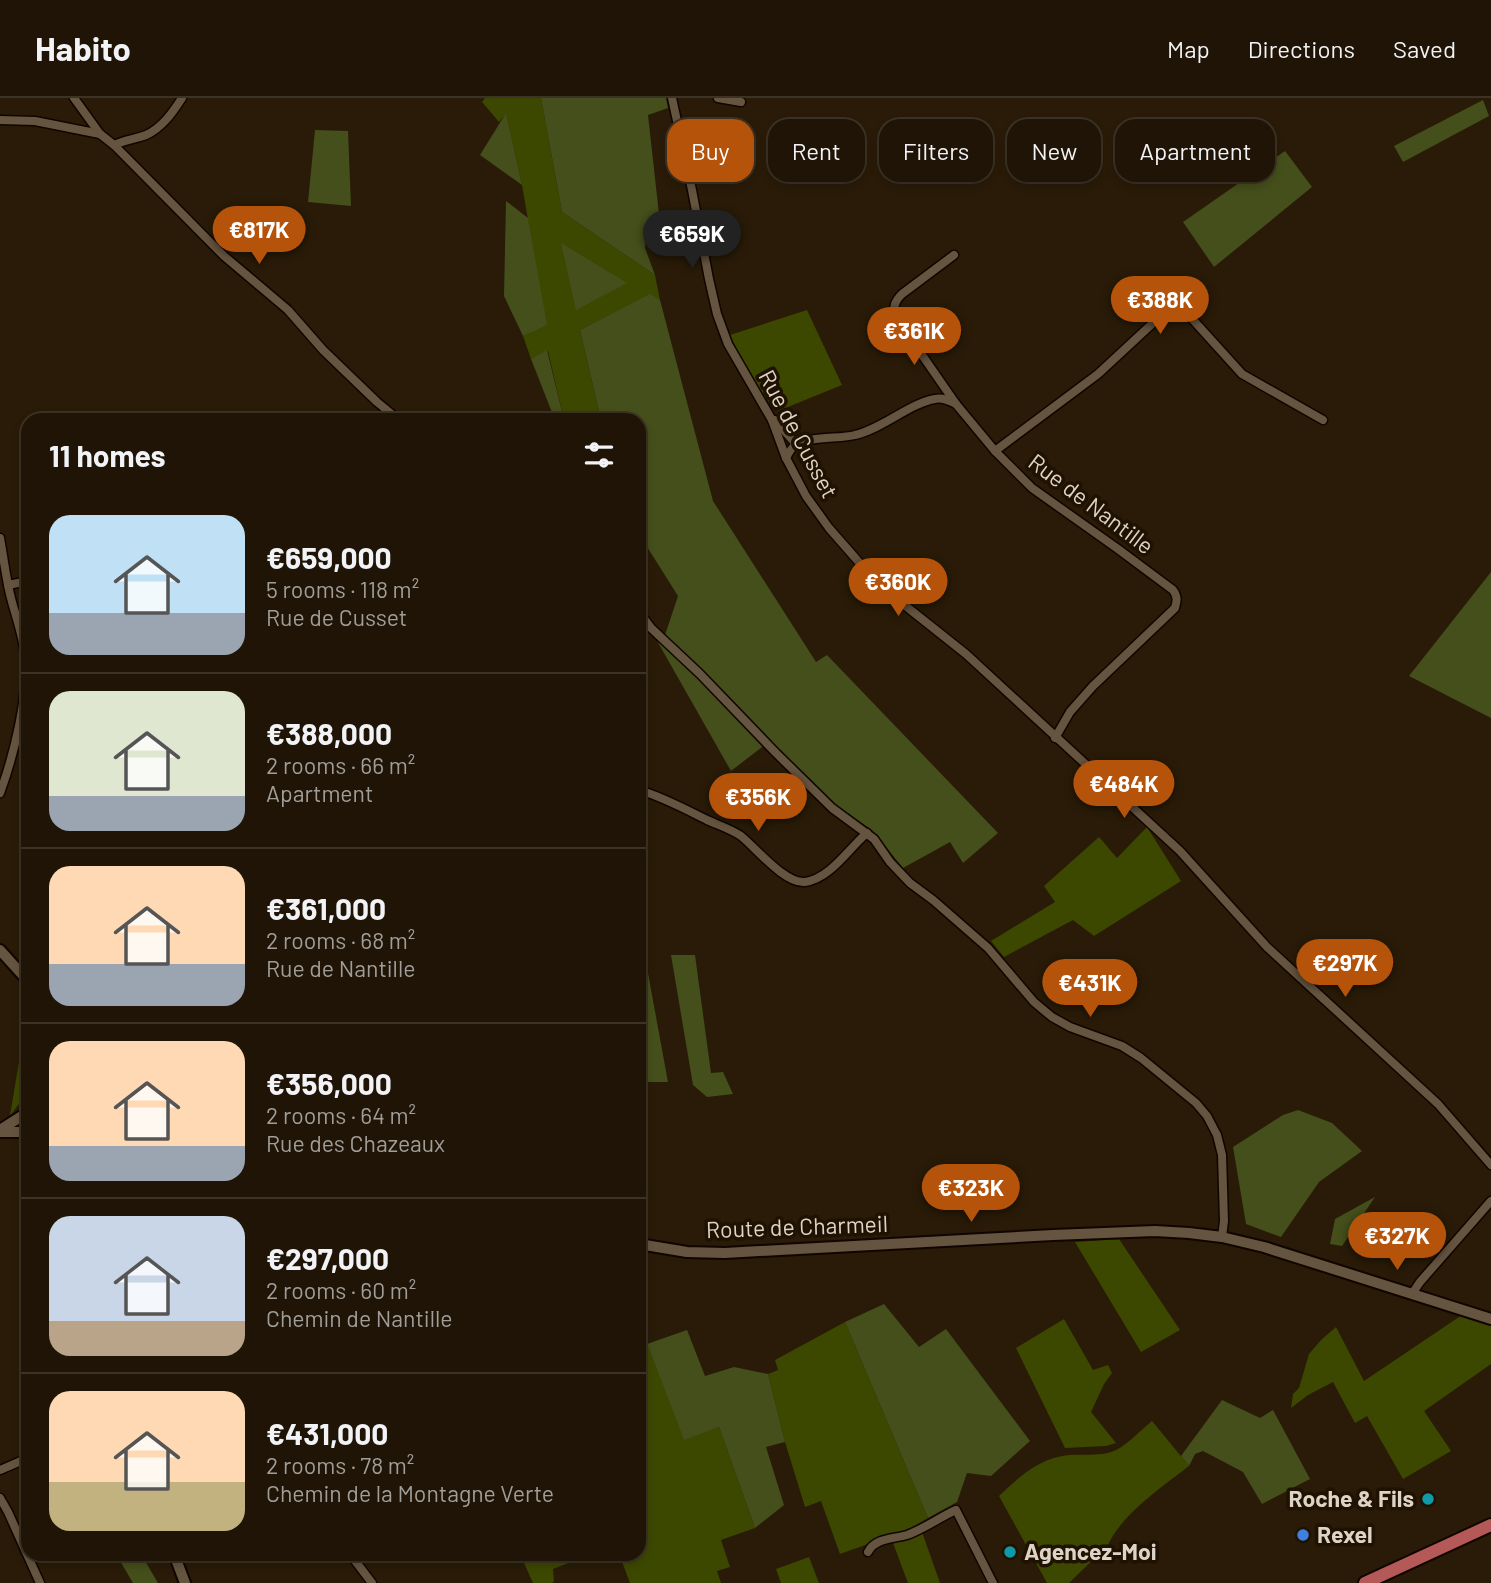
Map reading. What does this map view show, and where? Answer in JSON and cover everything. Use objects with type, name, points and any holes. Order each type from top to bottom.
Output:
[{"type":"main road","points":[[0,950],[21,973]]},
{"type":"main road","points":[[0,1131],[21,1115]]},
{"type":"main road","points":[[0,1131],[21,1131]]},
{"type":"main road","name":"Route de Charmeil","points":[[646,1245],[687,1252],[725,1253],[1053,1235],[1155,1231],[1189,1233],[1222,1237],[1264,1247],[1491,1319]]},
{"type":"main road","points":[[1365,1583],[1491,1525]]},
{"type":"main road","points":[[177,1561],[185,1583]]},
{"type":"street","points":[[74,98],[100,134],[224,256],[288,310],[323,350],[390,413]]},
{"type":"street","points":[[114,145],[155,129],[174,112],[182,98]]},
{"type":"street","name":"Rue de Cusset","points":[[672,98],[717,314],[728,344],[772,420],[786,458],[806,496],[829,527],[888,593],[966,654],[1180,850],[1267,947],[1438,1104],[1491,1165]]},
{"type":"street","points":[[718,98],[741,102]]},
{"type":"street","points":[[77,128],[86,113]]},
{"type":"street","points":[[0,120],[35,121],[100,134]]},
{"type":"street","name":"Rue de Nantille","points":[[954,255],[902,294],[893,308],[895,316],[956,404],[995,451],[1032,488],[1176,594],[1175,608],[1093,686],[1070,712],[1055,738]]},
{"type":"street","points":[[995,451],[1098,374],[1167,310],[1176,308],[1185,311],[1241,374],[1323,420]]},
{"type":"street","points":[[938,398],[941,380]]},
{"type":"street","points":[[786,458],[796,444],[819,438],[856,435],[923,402],[938,398],[956,404]]},
{"type":"street","points":[[772,420],[775,420],[796,444]]},
{"type":"street","points":[[0,538],[8,585],[21,629]]},
{"type":"street","points":[[8,585],[21,582]]},
{"type":"street","points":[[646,622],[832,808],[874,839],[890,862],[910,883],[988,948],[1034,1002],[1070,1027],[1122,1046],[1196,1103],[1217,1135],[1222,1155],[1222,1237]]},
{"type":"street","points":[[0,793],[21,707]]},
{"type":"street","points":[[646,792],[739,835],[789,878],[803,882],[829,871],[867,833]]},
{"type":"street","points":[[1412,1294],[1491,1201]]},
{"type":"street","points":[[0,1470],[21,1461]]},
{"type":"street","points":[[0,1498],[21,1541]]},
{"type":"street","points":[[868,1552],[876,1543],[909,1534],[956,1510],[993,1583]]},
{"type":"street","points":[[30,1561],[40,1583]]},
{"type":"street","points":[[355,1561],[372,1583]]},
{"type":"green space","points":[[485,98],[541,98],[562,212],[655,275],[660,300],[650,295],[580,330],[599,413],[562,413],[548,351],[531,359],[523,336],[546,324],[522,185],[506,114],[499,122],[482,102]]},
{"type":"green space","points":[[541,98],[666,98],[668,108],[648,115],[659,214],[647,221],[645,248],[655,275],[562,212]]},
{"type":"green space","points":[[1483,100],[1489,116],[1403,162],[1394,146]]},
{"type":"green space","points":[[506,113],[522,185],[480,155]]},
{"type":"green space","points":[[315,130],[348,131],[351,206],[308,202]]},
{"type":"green space","points":[[1285,151],[1312,187],[1214,267],[1183,222],[1240,182],[1275,182],[1275,158]]},
{"type":"green space","points":[[506,201],[528,218],[547,325],[523,336],[504,296]]},
{"type":"green space","points":[[561,243],[627,283],[576,310]]},
{"type":"green space","points":[[650,294],[660,300],[713,501],[816,662],[827,655],[998,833],[963,863],[950,842],[903,868],[872,830],[833,803],[770,741],[731,771],[656,639],[665,635],[678,596],[646,545],[646,413],[599,413],[580,330]]},
{"type":"green space","points":[[807,310],[842,385],[778,411],[745,366],[730,335]]},
{"type":"green space","points":[[547,350],[562,413],[552,413],[531,359]]},
{"type":"green space","points":[[1491,572],[1491,718],[1409,676]]},
{"type":"green space","points":[[1147,827],[1181,881],[1094,936],[1073,920],[1004,957],[991,941],[1055,902],[1044,886],[1099,837],[1117,858]]},
{"type":"green space","points":[[671,955],[695,955],[711,1073],[723,1072],[733,1094],[707,1097],[693,1085]]},
{"type":"green space","points":[[646,962],[668,1082],[646,1082]]},
{"type":"green space","points":[[21,1049],[21,1101],[10,1116]]},
{"type":"green space","points":[[1298,1110],[1332,1123],[1362,1151],[1319,1182],[1281,1237],[1246,1224],[1233,1147],[1283,1115]]},
{"type":"green space","points":[[1375,1197],[1342,1246],[1330,1244],[1335,1219]]},
{"type":"green space","points":[[1119,1239],[1180,1330],[1141,1352],[1075,1242]]},
{"type":"green space","points":[[884,1304],[919,1347],[946,1329],[1030,1441],[991,1476],[967,1473],[957,1502],[928,1518],[845,1322]]},
{"type":"green space","points":[[1462,1315],[1491,1324],[1491,1364],[1424,1411],[1451,1451],[1403,1479],[1367,1416],[1355,1423],[1333,1382],[1308,1395],[1291,1408],[1293,1394],[1299,1388],[1309,1354],[1336,1327],[1364,1381]]},
{"type":"green space","points":[[1064,1319],[1093,1370],[1108,1365],[1112,1373],[1091,1412],[1116,1443],[1065,1448],[1016,1348]]},
{"type":"green space","points":[[845,1322],[928,1518],[907,1530],[840,1554],[821,1501],[805,1507],[768,1374],[778,1370],[775,1360]]},
{"type":"green space","points":[[687,1330],[705,1376],[734,1367],[768,1374],[785,1442],[766,1447],[784,1505],[755,1528],[719,1427],[684,1440],[647,1344]]},
{"type":"green space","points":[[646,1344],[684,1439],[719,1427],[755,1528],[721,1540],[730,1567],[717,1571],[721,1583],[630,1583],[622,1561],[646,1561]]},
{"type":"green space","points":[[1222,1400],[1260,1418],[1273,1410],[1310,1479],[1262,1504],[1243,1472],[1203,1451],[1195,1454],[1189,1466],[1181,1456]]},
{"type":"green space","points":[[1152,1421],[1189,1466],[1132,1512],[1108,1545],[1069,1583],[1047,1583],[999,1496],[1039,1464],[1069,1455],[1112,1452]]},
{"type":"green space","points":[[922,1532],[940,1583],[908,1583],[893,1543]]},
{"type":"green space","points":[[809,1557],[819,1583],[781,1583],[776,1569]]},
{"type":"green space","points":[[120,1561],[145,1561],[158,1583],[133,1583]]},
{"type":"green space","points":[[523,1561],[573,1561],[553,1569],[554,1582],[533,1583]]},
{"type":"place","name":"Roche & Fils","points":[[1428,1499]]},
{"type":"place","name":"Rexel","points":[[1303,1535]]},
{"type":"place","name":"Agencez-Moi","points":[[1010,1552]]}]
